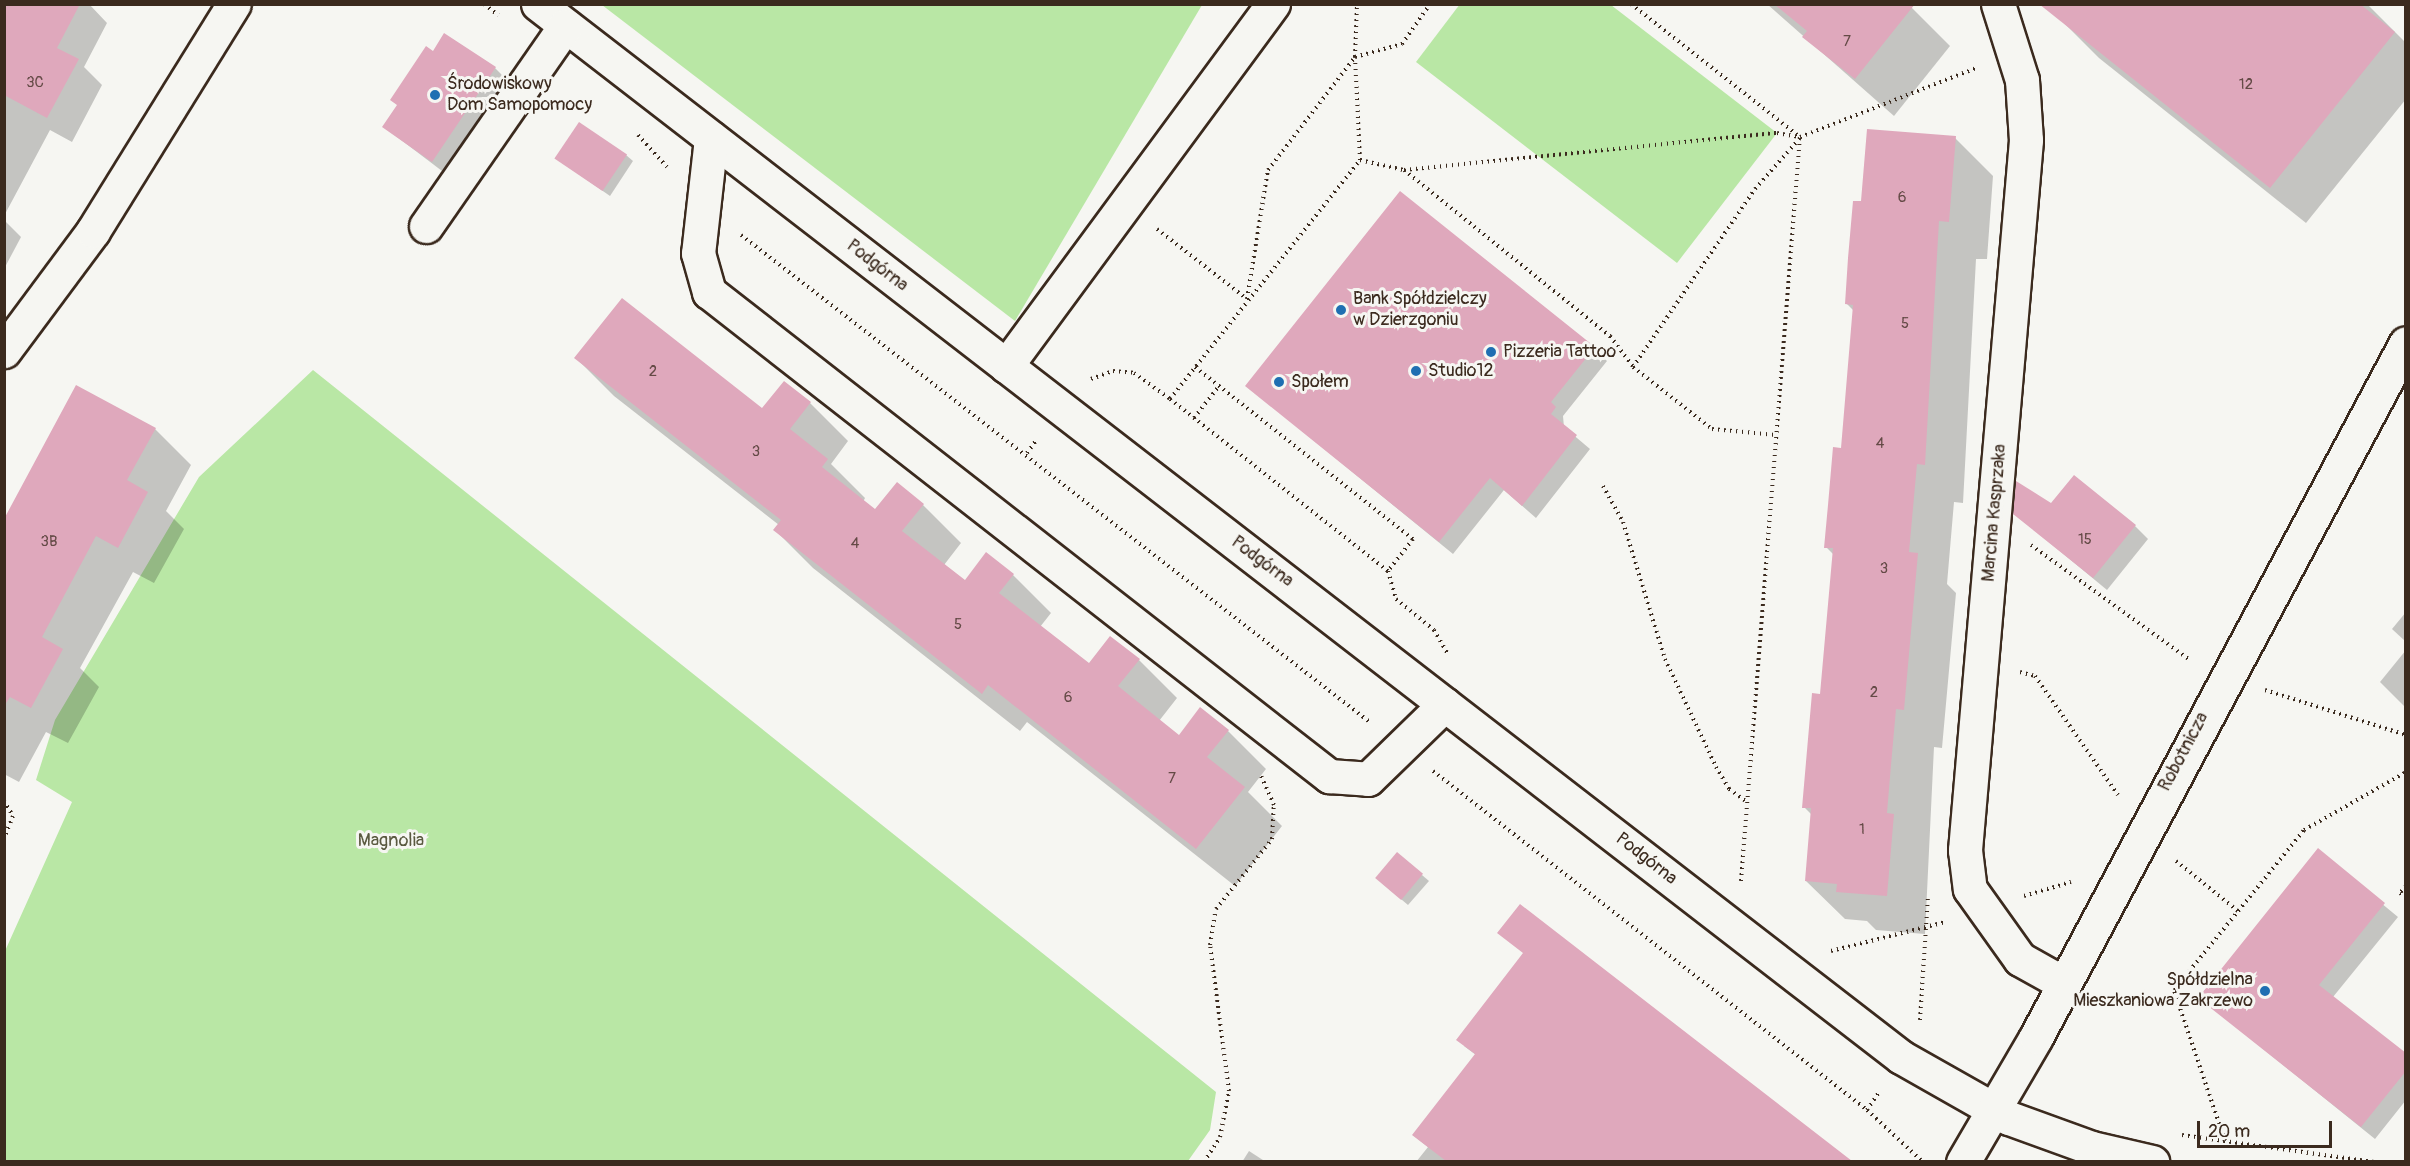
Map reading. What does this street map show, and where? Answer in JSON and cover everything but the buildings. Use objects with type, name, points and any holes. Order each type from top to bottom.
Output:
[{"type":"street","points":[[4,351],[93,231],[234,4]]},
{"type":"street","name":"Podgórna","points":[[538,4],[1901,1057],[1992,1110],[2092,1148],[2152,1161]]},
{"type":"street","points":[[1006,366],[1273,4]]},
{"type":"street","name":"Marcina Kasprzaka","points":[[1998,4],[2014,49],[2026,111],[1966,876],[1977,900],[2020,959],[2063,983]]},
{"type":"street","points":[[426,226],[565,26]]},
{"type":"street","points":[[711,138],[702,206],[699,267],[710,292],[1329,776],[1368,779],[1445,704]]},
{"type":"street","name":"Robotnicza","points":[[1963,1161],[2063,983],[2142,829],[2406,343]]},
{"type":"path","points":[[1170,399],[1247,299],[1360,160],[1355,57],[1356,4]]},
{"type":"path","points":[[1247,299],[1268,170],[1355,57],[1402,44],[1430,4]]},
{"type":"path","points":[[1631,4],[1800,137]]},
{"type":"path","points":[[1633,367],[1755,189],[1800,137],[1983,65]]},
{"type":"path","points":[[634,132],[702,206],[1868,1110],[1896,1133],[1916,1161]]},
{"type":"path","points":[[1360,160],[1404,170],[1777,133],[1800,137]]},
{"type":"path","points":[[1740,894],[1800,137]]},
{"type":"path","points":[[1404,170],[1610,336],[1633,367],[1712,429],[1776,435]]},
{"type":"path","points":[[1125,205],[1247,299]]},
{"type":"path","points":[[1195,367],[1413,539],[1388,571]]},
{"type":"path","points":[[1080,383],[1113,371],[1134,373],[1170,399],[1388,571],[1396,599],[1434,630],[1454,665]]},
{"type":"path","points":[[1194,418],[1219,386]]},
{"type":"path","points":[[1603,486],[1623,522],[1665,659],[1716,767],[1730,789],[1747,802]]},
{"type":"path","points":[[1995,518],[2223,681]]},
{"type":"path","points":[[1981,664],[2035,676],[2142,829],[2238,911]]},
{"type":"path","points":[[2297,699],[2406,735]]},
{"type":"path","points":[[2225,1142],[2174,990],[2304,830],[2406,772]]},
{"type":"path","points":[[4,801],[13,816],[4,838]]},
{"type":"path","points":[[1204,1161],[1221,1137],[1229,1091],[1210,945],[1216,909],[1263,851]]},
{"type":"path","points":[[2406,886],[2400,893],[2406,897]]},
{"type":"path","points":[[2172,1134],[2374,1161]]},
{"type":"green space","points":[[1460,4],[1611,5],[1777,133],[1677,263],[1416,62]]},
{"type":"green space","points":[[602,5],[1202,5],[1015,321]]},
{"type":"green space","name":"Magnolia","points":[[313,370],[1216,1092],[1210,1130],[1188,1161],[5,1161],[5,951],[72,802],[36,780],[55,720],[199,477]]},
{"type":"place","name":"Środowiskowy Dom Samopomocy","points":[[435,95]]},
{"type":"place","name":"Bank Spółdzielczy w Dzierzgoniu","points":[[1341,310]]},
{"type":"place","name":"Pizzeria Tattoo","points":[[1491,352]]},
{"type":"place","name":"Studio12","points":[[1416,371]]},
{"type":"place","name":"Społem","points":[[1279,382]]},
{"type":"place","name":"Spółdzielna Mieszkaniowa Zakrzewo","points":[[2265,991]]}]
